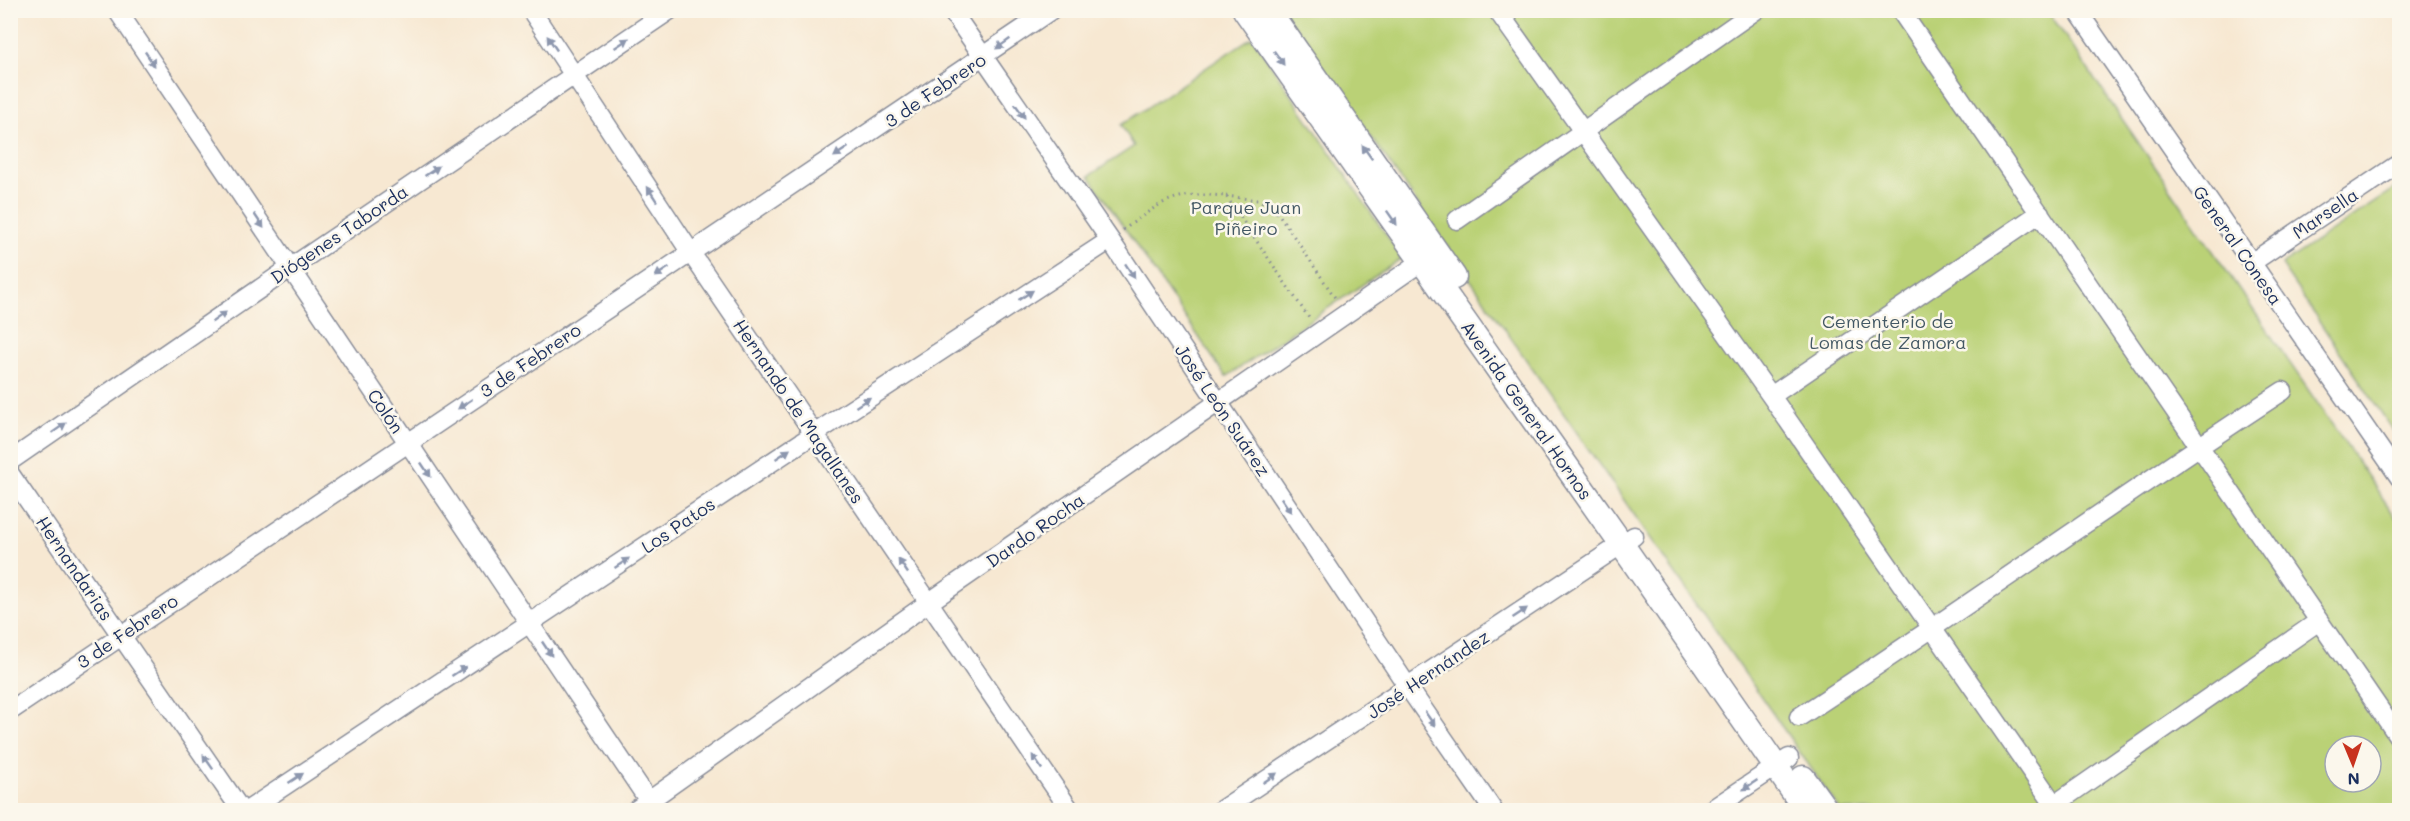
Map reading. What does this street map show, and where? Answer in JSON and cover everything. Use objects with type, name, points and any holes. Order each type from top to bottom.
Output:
[{"type":"main road","name":"Avenida General Hornos","points":[[1245,10],[1429,257],[1783,763],[1826,810]]},
{"type":"main road","name":"Avenida General Hornos","points":[[1268,10],[1429,257]]},
{"type":"main road","name":"Avenida General Hornos","points":[[1783,763],[1806,810]]},
{"type":"street","name":"Colón","points":[[117,10],[530,625],[647,807]]},
{"type":"street","name":"Hernando de Magallanes","points":[[531,10],[691,253],[1070,810]]},
{"type":"street","name":"Diógenes Taborda","points":[[10,461],[670,10]]},
{"type":"street","name":"José León Suárez","points":[[951,10],[1110,240],[1408,687],[1493,810]]},
{"type":"street","name":"3 de Febrero","points":[[10,711],[407,442],[983,58],[1051,10]]},
{"type":"street","points":[[1497,10],[1771,396],[2056,808],[2319,621]]},
{"type":"street","points":[[1457,220],[1756,10]]},
{"type":"street","points":[[1900,10],[2400,738]]},
{"type":"street","name":"General Conesa","points":[[2077,10],[2400,478]]},
{"type":"street","name":"Marsella","points":[[2250,263],[2400,163]]},
{"type":"street","points":[[1771,396],[2040,213]]},
{"type":"street","name":"Los Patos","points":[[248,810],[1110,240]]},
{"type":"street","name":"Dardo Rocha","points":[[647,807],[928,603],[1429,257]]},
{"type":"street","points":[[1799,717],[1933,630],[2198,446],[2283,391]]},
{"type":"street","name":"Hernandarias","points":[[10,474],[241,810]]},
{"type":"street","name":"José Hernández","points":[[1221,810],[1628,540]]},
{"type":"street","points":[[1711,810],[1783,763]]},
{"type":"path","points":[[1110,240],[1161,203],[1174,197],[1226,196],[1258,200],[1278,213],[1347,315]]},
{"type":"path","points":[[1226,196],[1320,334]]},
{"type":"green space","name":"Cementerio de Lomas de Zamora","points":[[1283,11],[2048,11],[2399,522],[2399,810],[1840,810]]},
{"type":"green space","name":"Parque Juan Piñeiro","points":[[1252,37],[1402,258],[1226,377],[1089,176],[1134,146],[1121,125]]},
{"type":"green space","points":[[2399,186],[2399,439],[2281,265]]}]
